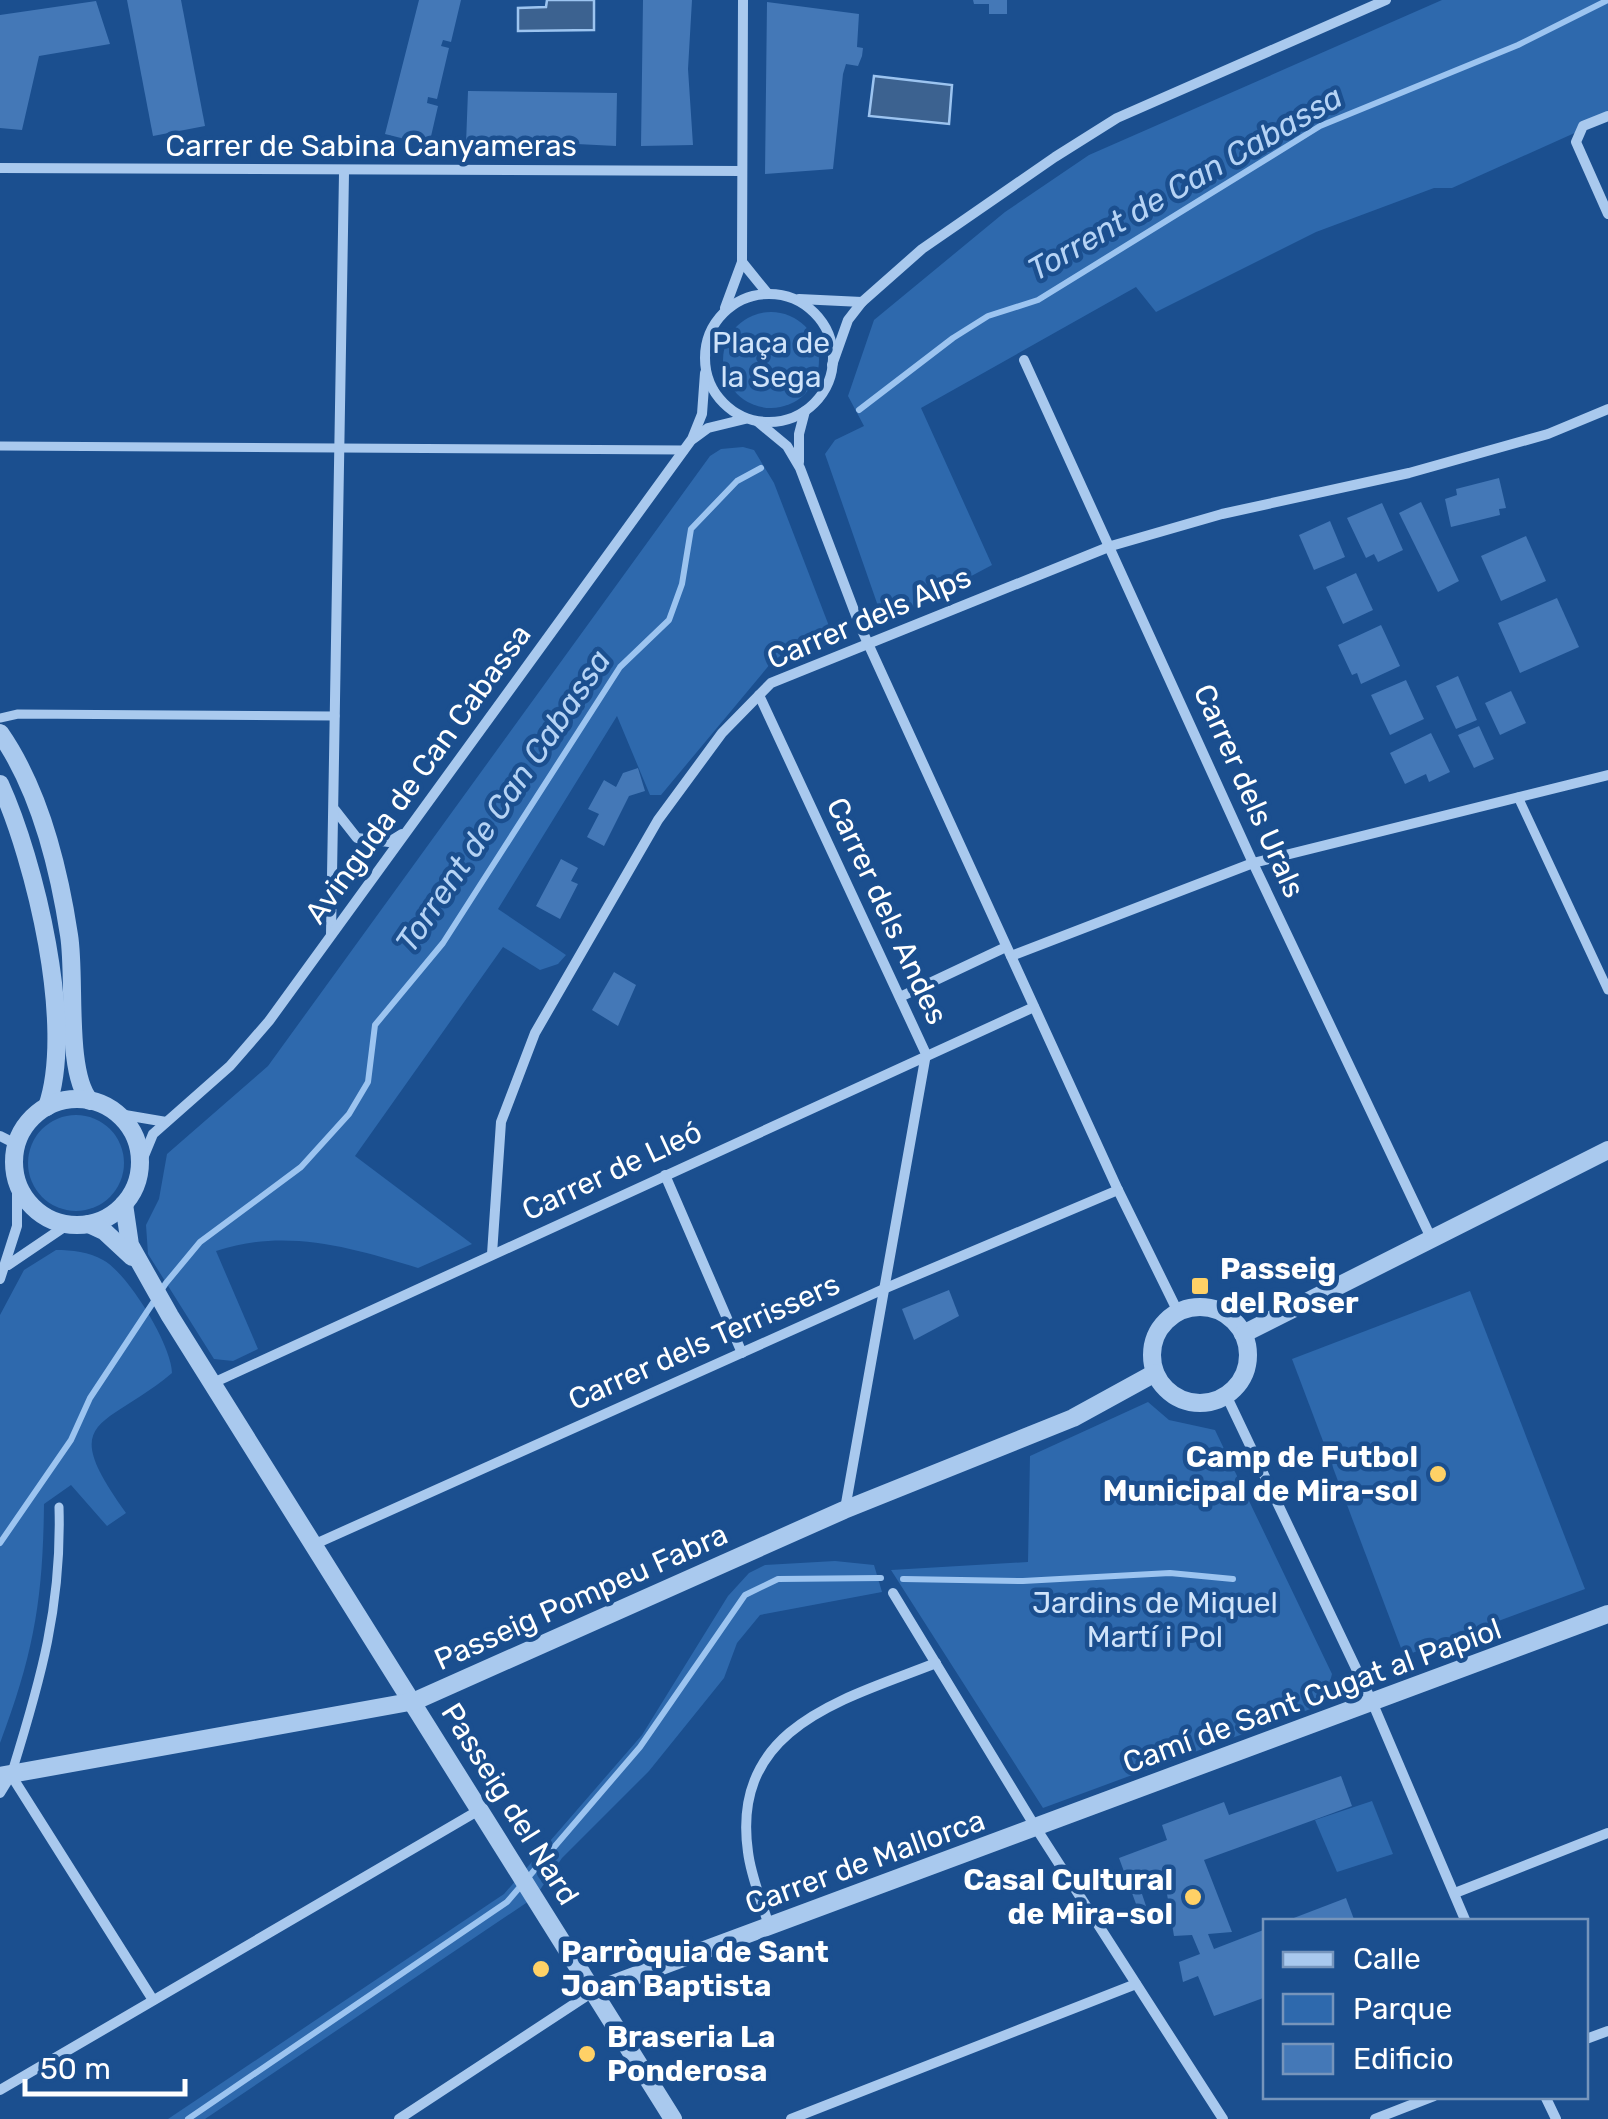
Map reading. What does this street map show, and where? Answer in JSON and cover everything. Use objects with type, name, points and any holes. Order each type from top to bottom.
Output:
[{"type":"street","points":[[743,0],[742,262],[723,313],[709,332],[705,373],[718,400],[745,419],[758,422],[785,422],[805,411],[826,388],[848,320],[862,302],[922,250],[1117,118],[1386,0]]},
{"type":"street","points":[[1608,116],[1583,126],[1578,134],[1581,160],[1608,214]]},
{"type":"street","name":"Carrer de Sabina Canyameras","points":[[0,168],[344,173],[742,171]]},
{"type":"street","points":[[331,936],[344,173]]},
{"type":"street","points":[[742,262],[768,294]]},
{"type":"street","points":[[723,313],[751,296],[768,294],[862,302]]},
{"type":"street","points":[[792,299],[817,314],[828,331],[832,365]]},
{"type":"street","name":"Carrer dels Urals","points":[[1024,360],[1252,863],[1432,1240]]},
{"type":"street","name":"Avinguda de Can Cabassa","points":[[141,1162],[146,1145],[166,1122],[230,1066],[331,936],[692,439],[702,414],[705,373]]},
{"type":"street","name":"Carrer dels Alps","points":[[492,1254],[501,1122],[535,1033],[658,820],[722,733],[760,695],[786,676],[1111,546],[1222,514],[1409,473],[1548,434],[1608,409]]},
{"type":"street","points":[[800,468],[798,434],[805,411]]},
{"type":"street","points":[[692,439],[708,428],[745,419]]},
{"type":"street","points":[[758,422],[787,446],[800,468],[820,530],[868,644],[1118,1190],[1178,1312]]},
{"type":"street","points":[[0,446],[684,450]]},
{"type":"street","name":"Carrer dels Andes","points":[[760,695],[926,1054],[844,1510]]},
{"type":"street","points":[[0,718],[18,714],[335,716]]},
{"type":"street","points":[[0,732],[39,815],[56,869],[75,986],[78,1080],[90,1101]]},
{"type":"street","points":[[900,997],[1008,952],[1252,863],[1608,775]]},
{"type":"street","points":[[0,784],[28,858],[46,937],[54,1067],[46,1107]]},
{"type":"street","points":[[1518,798],[1608,990]]},
{"type":"street","points":[[333,807],[357,838],[389,842],[407,832]]},
{"type":"street","name":"Carrer de Lleó","points":[[213,1383],[1034,1007]]},
{"type":"street","points":[[0,1279],[17,1226],[16,1186],[8,1140],[29,1120],[46,1107],[90,1101],[119,1114],[166,1122]]},
{"type":"street","points":[[16,1186],[33,1209],[66,1225],[89,1224],[124,1204],[138,1182],[141,1162],[136,1140],[119,1114]]},
{"type":"street","points":[[1243,1334],[1608,1150]]},
{"type":"street","points":[[665,1174],[742,1352]]},
{"type":"street","name":"Carrer dels Terrissers","points":[[313,1545],[886,1288],[1118,1190]]},
{"type":"street","name":"Passeig del Nard","points":[[124,1204],[130,1245],[170,1316],[674,2119]]},
{"type":"street","name":"Passeig del Nard","points":[[89,1224],[121,1244],[140,1265]]},
{"type":"street","points":[[7,1266],[66,1225]]},
{"type":"street","points":[[1216,1310],[1243,1334],[1248,1361],[1236,1386],[1213,1401],[1185,1401],[1173,1395],[1156,1373],[1152,1359],[1158,1331],[1178,1312],[1216,1310]]},
{"type":"street","name":"Passeig Pompeu Fabra","points":[[6,1776],[414,1701],[844,1510],[1073,1418],[1156,1373]]},
{"type":"street","points":[[1226,1395],[1372,1704],[1465,1919]]},
{"type":"street","points":[[0,1793],[52,1632],[61,1568],[59,1507]]},
{"type":"street","points":[[893,1593],[1036,1828],[1223,2119]]},
{"type":"street","name":"Camí de Sant Cugat al Papiol","points":[[1036,1828],[1608,1614]]},
{"type":"street","points":[[769,1926],[748,1854],[747,1830],[759,1771],[777,1742],[829,1704],[936,1663]]},
{"type":"street","points":[[6,1776],[153,2000]]},
{"type":"street","points":[[0,2090],[480,1809]]},
{"type":"street","name":"Carrer de Mallorca","points":[[398,2119],[594,1991],[1036,1828]]},
{"type":"street","points":[[1454,1893],[1608,1833]]},
{"type":"street","points":[[791,2119],[1136,1984]]},
{"type":"street","points":[[1375,2119],[1426,2099]]},
{"type":"green space","points":[[1442,0],[1608,0],[1608,118],[1452,188],[1434,188],[1316,232],[1156,312],[1136,287],[921,408],[992,565],[898,615],[878,606],[825,454],[835,440],[864,426],[848,396],[874,320],[1005,212],[1089,155]]},
{"type":"green space","name":"Plaça de la Sega","points":[[771,312],[789,316],[805,326],[815,342],[819,360],[815,378],[805,394],[789,404],[771,408],[753,404],[737,394],[727,378],[723,360],[727,342],[737,326],[753,316]]},
{"type":"green space","points":[[721,449],[754,450],[774,483],[829,626],[817,645],[788,650],[771,663],[661,795],[650,795],[617,716],[498,909],[566,955],[558,964],[540,970],[503,947],[355,1156],[472,1244],[418,1268],[317,1243],[267,1241],[216,1251],[258,1349],[233,1361],[214,1359],[148,1254],[146,1225],[159,1199],[167,1154],[268,1066],[710,456]]},
{"type":"green space","points":[[76,1115],[94,1119],[110,1129],[120,1145],[124,1163],[120,1181],[110,1197],[94,1207],[76,1211],[58,1207],[42,1197],[32,1181],[28,1163],[32,1145],[42,1129],[58,1119]]},
{"type":"green space","points":[[56,1250],[92,1255],[113,1267],[136,1294],[157,1329],[172,1373],[109,1417],[97,1428],[92,1441],[94,1458],[126,1513],[107,1526],[71,1485],[44,1504],[41,1569],[29,1653],[0,1743],[0,1315],[24,1270]]},
{"type":"green space","name":"Camp de Futbol Municipal de Mira-sol","points":[[1470,1291],[1585,1589],[1404,1656],[1292,1359]]},
{"type":"green space","name":"Jardins de Miquel Martí i Pol","points":[[1148,1402],[1169,1420],[1215,1430],[1332,1674],[1324,1704],[1043,1808],[891,1570],[1028,1562],[1030,1456]]},
{"type":"green space","points":[[835,1561],[874,1565],[882,1592],[760,1615],[737,1643],[724,1678],[649,1771],[562,1858],[535,1897],[205,2119],[168,2119],[504,1894],[642,1735],[728,1596],[749,1573],[765,1565]]},
{"type":"green space","points":[[1372,1801],[1393,1854],[1337,1872],[1315,1820]]},
{"type":"shaded area","points":[[547,0],[594,0],[594,30],[518,31],[518,8],[546,7]]},
{"type":"shaded area","points":[[874,76],[952,85],[949,124],[869,116]]},
{"type":"building","points":[[127,0],[181,0],[205,126],[153,136]]},
{"type":"building","points":[[419,0],[461,0],[451,42],[443,40],[441,46],[449,48],[437,99],[428,97],[427,103],[438,106],[429,145],[385,134]]},
{"type":"building","points":[[643,0],[692,0],[688,69],[693,145],[641,146]]},
{"type":"building","points":[[973,0],[1007,0],[1007,14],[989,14],[989,4],[974,4]]},
{"type":"building","points":[[96,1],[110,44],[39,56],[22,130],[0,128],[0,15]]},
{"type":"building","points":[[767,2],[859,14],[857,47],[863,48],[862,56],[858,66],[846,64],[843,74],[833,169],[765,174]]},
{"type":"building","points":[[468,91],[617,93],[616,146],[498,140],[498,144],[466,144]]},
{"type":"building","points":[[1499,478],[1506,508],[1499,509],[1500,515],[1451,527],[1445,499],[1457,495],[1456,489]]},
{"type":"building","points":[[1421,502],[1459,581],[1438,592],[1399,513]]},
{"type":"building","points":[[1382,503],[1403,550],[1378,562],[1374,554],[1366,558],[1347,518]]},
{"type":"building","points":[[1330,521],[1345,557],[1314,570],[1299,535]]},
{"type":"building","points":[[1526,536],[1546,581],[1501,601],[1481,556]]},
{"type":"building","points":[[1356,573],[1373,610],[1343,624],[1326,587]]},
{"type":"building","points":[[1557,598],[1579,647],[1520,673],[1498,623]]},
{"type":"building","points":[[1381,625],[1400,666],[1361,684],[1357,673],[1352,675],[1338,645]]},
{"type":"building","points":[[1458,676],[1477,720],[1456,729],[1436,686]]},
{"type":"building","points":[[1406,680],[1424,719],[1390,735],[1371,695]]},
{"type":"building","points":[[1511,691],[1526,723],[1500,735],[1485,703]]},
{"type":"building","points":[[1479,726],[1494,759],[1474,768],[1458,735]]},
{"type":"building","points":[[1431,733],[1450,772],[1429,782],[1426,774],[1405,784],[1390,753]]},
{"type":"building","points":[[638,768],[645,791],[629,796],[604,846],[587,837],[599,814],[588,809],[604,780],[616,787],[623,773]]},
{"type":"building","points":[[561,859],[578,868],[571,881],[578,884],[560,919],[536,906]]},
{"type":"building","points":[[614,972],[636,985],[618,1026],[592,1010]]},
{"type":"building","points":[[949,1290],[959,1316],[914,1340],[902,1309]]},
{"type":"building","name":"Casal Cultural de Mira-sol","points":[[1341,1776],[1352,1806],[1204,1860],[1232,1932],[1208,1934],[1214,1949],[1263,1930],[1263,1998],[1214,2016],[1198,1976],[1183,1982],[1179,1962],[1200,1954],[1192,1935],[1174,1936],[1164,1876],[1139,1885],[1147,1909],[1139,1912],[1119,1858],[1167,1840],[1162,1825],[1224,1802],[1229,1815]]},
{"type":"building","points":[[1346,1898],[1354,1919],[1291,1919]]},
{"type":"waterway","name":"Torrent de Can Cabassa","points":[[859,410],[988,316],[1038,300],[1320,126],[1518,45],[1608,0]]},
{"type":"waterway","name":"Torrent de Can Cabassa","points":[[0,1543],[71,1440],[90,1398],[166,1283],[200,1242],[301,1167],[349,1114],[368,1082],[375,1025],[443,943],[620,667],[669,620],[682,584],[691,529],[737,481],[761,468]]},
{"type":"waterway","points":[[903,1579],[1023,1581],[1170,1573],[1233,1579]]},
{"type":"waterway","points":[[188,2119],[507,1902],[640,1747],[745,1595],[778,1579],[881,1578]]},
{"type":"place","name":"Passeig del Roser","points":[[1200,1286]]},
{"type":"place","name":"Camp de Futbol Municipal de Mira-sol","points":[[1438,1474]]},
{"type":"place","name":"Casal Cultural de Mira-sol","points":[[1193,1897]]},
{"type":"place","name":"Parròquia de Sant Joan Baptista","points":[[541,1969]]},
{"type":"place","name":"Braseria La Ponderosa","points":[[587,2054]]}]
